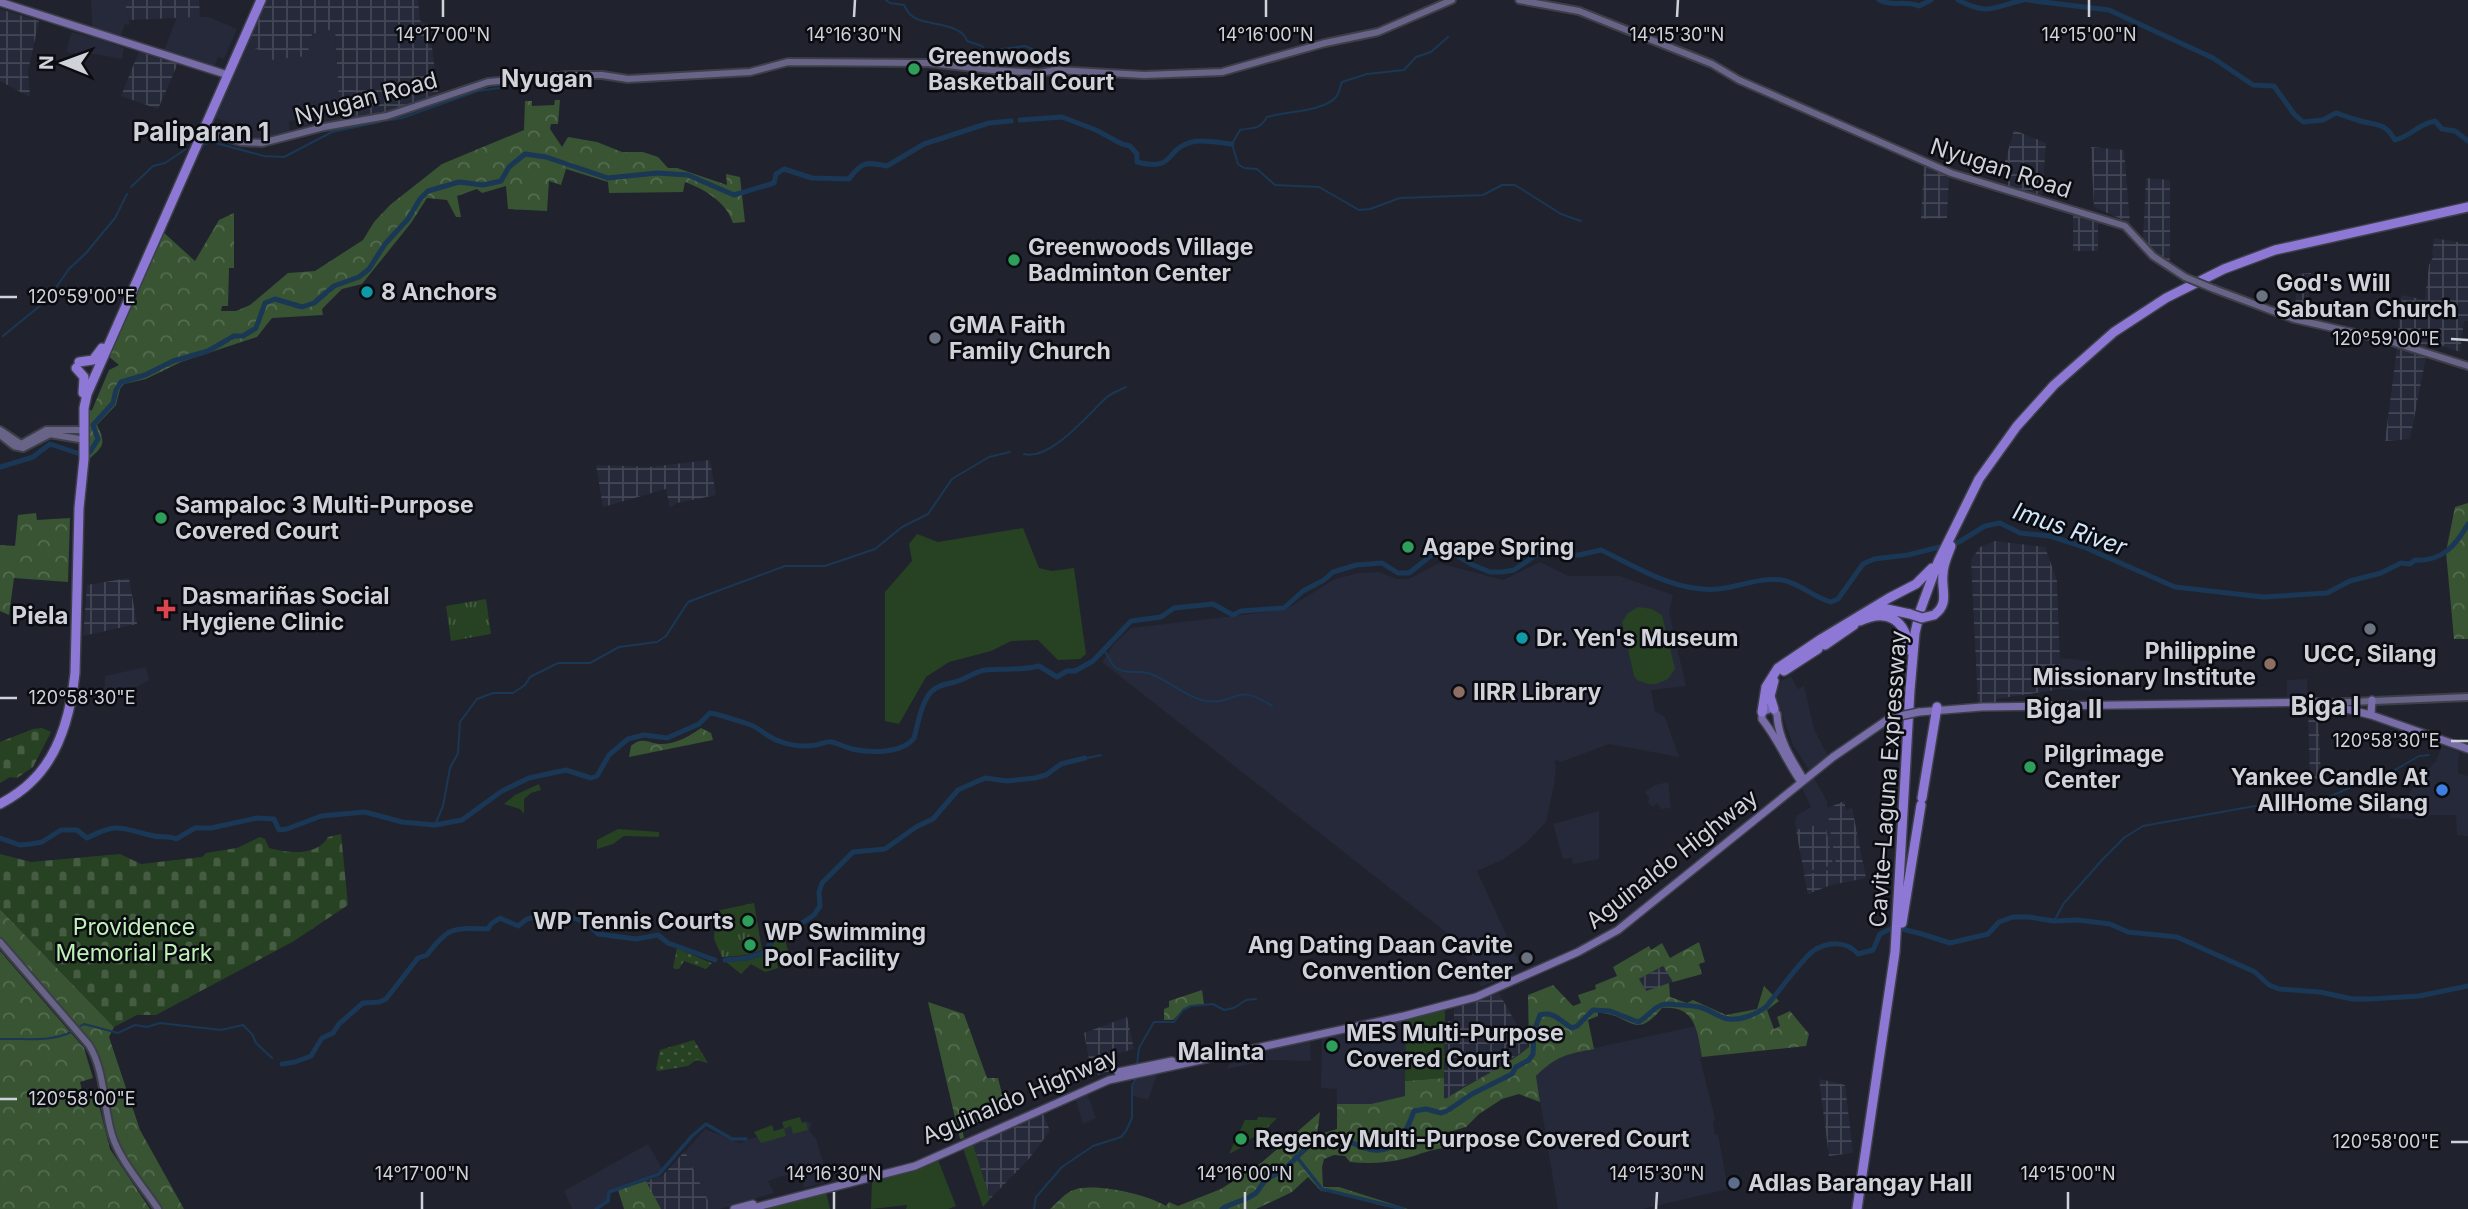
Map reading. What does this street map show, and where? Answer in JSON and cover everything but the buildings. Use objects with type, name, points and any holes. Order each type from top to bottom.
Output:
[{"type":"highway","points":[[80,441],[87,394],[255,0]]},
{"type":"highway","points":[[225,74],[261,0]]},
{"type":"highway","points":[[0,804],[35,779],[59,738],[72,697],[81,459],[79,407],[103,346],[201,131]]},
{"type":"highway","name":"Cavite–Laguna Expressway","points":[[1863,1209],[1899,938],[1910,690],[1916,626],[1957,526],[1995,465],[2041,404],[2101,349],[2157,309],[2225,274],[2276,255],[2468,209]]},
{"type":"highway","points":[[83,393],[84,377],[78,365],[93,360],[103,346]]},
{"type":"highway","points":[[1776,714],[1770,694],[1777,677],[1872,613],[1884,609],[1923,618],[1934,615],[1942,608],[1945,600],[1940,562]]},
{"type":"highway","points":[[1762,712],[1766,687],[1776,670],[1821,639],[1919,583],[1940,562]]},
{"type":"highway","name":"Cavite–Laguna Expressway","points":[[1899,923],[1918,645],[1940,562]]},
{"type":"highway","points":[[1860,621],[1873,616],[1883,616],[1894,619],[1902,628],[1909,646],[1910,690]]},
{"type":"highway","points":[[0,798],[31,776],[60,729],[69,697],[74,634]]},
{"type":"highway","points":[[1899,923],[1937,709]]},
{"type":"highway","name":"Cavite–Laguna Expressway","points":[[1857,1209],[1899,938]]},
{"type":"main road","name":"Nyugan Road","points":[[201,131],[240,142],[262,143],[324,127],[382,117],[488,82],[569,75],[602,75],[628,79],[750,72],[788,62],[928,63],[1039,73],[1056,70],[1144,75],[1222,72],[1325,43],[1378,32],[1452,0]]},
{"type":"main road","name":"Nyugan Road","points":[[1519,0],[1579,11],[1712,64],[1740,80],[1827,120],[1951,173],[2125,226],[2152,256],[2185,277],[2214,289],[2288,317],[2386,340],[2468,366]]},
{"type":"main road","points":[[0,2],[225,74]]},
{"type":"main road","points":[[0,432],[23,444],[42,431],[58,432],[80,441]]},
{"type":"main road","points":[[2324,704],[2468,697]]},
{"type":"main road","points":[[2371,715],[2372,700]]},
{"type":"main road","name":"Aguinaldo Highway","points":[[734,1209],[903,1169],[1109,1075],[1446,1004],[1494,991],[1611,935],[1868,727],[1891,716],[1919,709],[2324,704],[2371,715],[2468,748]]},
{"type":"main road","points":[[1795,770],[1776,714],[1769,708],[1762,712],[1762,719],[1773,732],[1795,770],[1803,781]]},
{"type":"main road","points":[[1766,724],[1772,724],[1776,714]]},
{"type":"main road","points":[[0,942],[80,1036],[91,1054],[113,1147],[156,1209]]},
{"type":"main road","points":[[0,947],[71,1025]]},
{"type":"shaded area","points":[[91,0],[124,0],[130,25],[125,24],[121,35],[110,43],[124,48],[122,59],[66,51],[72,32],[93,38]]},
{"type":"shaded area","points":[[124,0],[199,0],[200,17],[129,20]]},
{"type":"shaded area","points":[[266,0],[418,0],[420,21],[429,25],[438,93],[434,94],[435,97],[399,110],[340,121],[335,29],[312,34],[307,56],[271,60],[272,55],[246,45]]},
{"type":"shaded area","points":[[0,9],[39,21],[28,71],[30,97],[0,81]]},
{"type":"shaded area","points":[[177,17],[209,17],[237,29],[224,59],[218,57],[215,66],[164,50]]},
{"type":"shaded area","points":[[335,29],[340,121],[302,130],[300,120],[289,121],[290,134],[260,140],[244,140],[225,135],[228,122],[215,118],[246,45],[272,55],[271,59],[312,34]]},
{"type":"shaded area","points":[[140,49],[161,56],[161,59],[167,61],[169,58],[179,61],[158,109],[121,96]]},
{"type":"shaded area","points":[[2014,130],[2046,143],[2042,196],[2007,186],[2012,168],[2004,165]]},
{"type":"shaded area","points":[[2091,147],[2124,150],[2130,223],[2094,207]]},
{"type":"shaded area","points":[[1924,166],[1949,175],[1947,218],[1921,219]]},
{"type":"shaded area","points":[[2146,178],[2170,180],[2170,265],[2143,240]]},
{"type":"shaded area","points":[[2073,213],[2098,220],[2098,251],[2073,251]]},
{"type":"shaded area","points":[[2434,238],[2468,244],[2468,321],[2464,321],[2460,352],[2428,341],[2426,348],[2416,345],[2417,337],[2398,332],[2402,295],[2425,300],[2429,265],[2434,255]]},
{"type":"shaded area","points":[[2311,273],[2307,320],[2294,317],[2298,274]]},
{"type":"shaded area","points":[[2397,348],[2426,357],[2410,439],[2385,441]]},
{"type":"shaded area","points":[[710,460],[716,495],[677,503],[670,508],[666,489],[603,507],[596,465],[649,467]]},
{"type":"shaded area","points":[[1995,541],[2045,547],[2057,581],[2061,689],[1996,699],[1996,704],[1978,704],[1971,560],[1980,547]]},
{"type":"shaded area","points":[[1540,562],[1568,576],[1620,576],[1673,595],[1669,612],[1686,686],[1651,690],[1655,711],[1665,717],[1679,757],[1609,744],[1561,762],[1554,762],[1554,785],[1546,822],[1525,844],[1502,860],[1477,871],[1519,962],[1512,965],[1515,972],[1481,987],[1452,937],[1102,662],[1114,644],[1131,628],[1285,610],[1335,579],[1359,573],[1379,572],[1397,579],[1409,579],[1439,563],[1503,580]]},
{"type":"shaded area","points":[[129,578],[137,624],[83,636],[87,585]]},
{"type":"shaded area","points":[[2060,658],[2091,661],[2092,691],[2061,689]]},
{"type":"shaded area","points":[[146,667],[149,680],[107,701],[104,695],[105,676]]},
{"type":"shaded area","points":[[1791,676],[1798,689],[1804,686],[1814,729],[1828,756],[1809,770],[1793,745],[1775,694],[1782,680]]},
{"type":"shaded area","points":[[2307,679],[2308,698],[2287,698],[2287,680]]},
{"type":"shaded area","points":[[2308,709],[2318,709],[2321,779],[2310,780]]},
{"type":"shaded area","points":[[2442,746],[2459,752],[2458,773],[2468,776],[2468,836],[2457,835],[2456,815],[2430,815],[2422,820],[2390,818],[2390,800],[2407,800],[2410,791],[2437,759]]},
{"type":"shaded area","points":[[1814,778],[1828,808],[1844,801],[1846,810],[1852,808],[1866,878],[1831,885],[1808,894],[1795,823],[1796,816],[1811,807],[1802,788]]},
{"type":"shaded area","points":[[1668,782],[1671,808],[1661,809],[1657,803],[1653,807],[1648,803],[1649,798],[1645,792],[1655,785]]},
{"type":"shaded area","points":[[1844,801],[1846,810],[1852,808],[1866,878],[1831,885],[1808,894],[1804,875],[1833,869],[1836,864],[1828,808]]},
{"type":"shaded area","points":[[1599,811],[1599,859],[1573,864],[1572,858],[1563,859],[1553,824]]},
{"type":"shaded area","points":[[1825,823],[1833,865],[1804,872],[1796,830]]},
{"type":"shaded area","points":[[1664,966],[1673,982],[1646,991],[1639,979]]},
{"type":"shaded area","points":[[1499,993],[1529,1047],[1490,1074],[1464,1086],[1443,1101],[1445,1022],[1454,1020],[1454,1008]]},
{"type":"shaded area","points":[[1127,1017],[1134,1049],[1115,1054],[1119,1069],[1098,1075],[1089,1059],[1084,1033]]},
{"type":"shaded area","points":[[1406,1019],[1406,1096],[1371,1104],[1337,1104],[1337,1089],[1321,1088],[1322,1036],[1335,1033],[1338,1037],[1338,1033]]},
{"type":"shaded area","points":[[1696,1026],[1702,1057],[1700,1059],[1728,1189],[1643,1209],[1558,1209],[1536,1076],[1550,1061],[1566,1054]]},
{"type":"shaded area","points":[[1310,1038],[1311,1061],[1270,1060],[1227,1069],[1233,1056]]},
{"type":"shaded area","points":[[1158,1072],[1148,1100],[1133,1096],[1133,1086],[1140,1076]]},
{"type":"shaded area","points":[[1819,1079],[1845,1085],[1853,1153],[1829,1156]]},
{"type":"shaded area","points":[[1087,1093],[1096,1118],[1083,1124],[1075,1098]]},
{"type":"shaded area","points":[[1042,1111],[1050,1131],[1028,1160],[990,1199],[973,1144]]},
{"type":"shaded area","points":[[806,1121],[812,1123],[809,1130],[816,1139],[826,1172],[825,1182],[804,1188],[799,1171],[768,1181],[774,1193],[712,1209],[685,1152],[705,1129],[739,1143]]},
{"type":"shaded area","points":[[648,1144],[663,1170],[607,1191],[607,1200],[594,1209],[572,1209],[564,1191]]},
{"type":"shaded area","points":[[685,1151],[712,1209],[661,1209],[646,1181],[662,1176]]},
{"type":"green space","points":[[555,100],[560,100],[558,124],[551,124],[550,129],[562,147],[568,137],[597,142],[622,152],[643,152],[658,157],[668,168],[677,168],[727,185],[726,174],[740,177],[745,222],[733,223],[726,209],[714,198],[685,182],[683,192],[609,193],[608,182],[566,169],[561,185],[549,181],[547,211],[508,209],[506,186],[482,193],[477,189],[457,196],[461,217],[456,217],[447,200],[427,198],[411,223],[362,284],[342,289],[322,309],[323,315],[272,318],[257,337],[181,362],[146,379],[124,384],[116,405],[97,425],[102,445],[86,462],[87,411],[92,410],[109,370],[119,365],[107,355],[162,231],[195,261],[219,220],[234,213],[234,268],[229,268],[228,306],[222,306],[221,311],[236,311],[250,305],[288,273],[315,271],[363,240],[374,222],[390,205],[442,164],[524,130],[525,101],[532,101],[532,106],[554,105]]},
{"type":"green space","points":[[2468,503],[2468,639],[2454,639],[2446,552],[2455,507]]},
{"type":"green space","points":[[36,513],[37,520],[70,518],[68,582],[14,578],[9,615],[0,611],[0,545],[15,546],[18,515]]},
{"type":"green space","points":[[1023,528],[1039,568],[1052,571],[1074,568],[1086,654],[1080,659],[1058,660],[1038,640],[1011,641],[991,651],[949,662],[926,677],[899,724],[885,721],[885,592],[912,561],[909,544],[917,534],[938,542]]},
{"type":"green space","points":[[486,599],[491,634],[451,641],[446,606]]},
{"type":"green space","points":[[1638,607],[1652,609],[1662,615],[1675,669],[1668,679],[1656,684],[1637,680],[1634,676],[1622,622],[1628,613]]},
{"type":"green space","points":[[42,728],[51,732],[33,767],[17,778],[10,777],[0,783],[0,742]]},
{"type":"green space","points":[[701,728],[711,733],[713,740],[629,757],[631,746],[640,741],[668,744]]},
{"type":"green space","points":[[539,784],[541,790],[524,799],[524,814],[520,809],[504,804],[515,795]]},
{"type":"green space","points":[[618,829],[659,832],[659,837],[624,836],[613,844],[597,849],[597,840]]},
{"type":"green space","name":"Providence Memorial Park","points":[[341,834],[348,905],[294,941],[156,1015],[137,1015],[114,1027],[0,909],[0,854],[31,862],[120,854],[141,864],[202,857],[206,853],[237,848],[260,837],[265,839],[269,848],[309,851],[317,848],[328,837]]},
{"type":"green space","points":[[754,903],[762,950],[746,955],[722,957],[714,939],[716,911]]},
{"type":"green space","points":[[0,909],[114,1027],[109,1037],[140,1130],[184,1209],[160,1209],[120,1148],[115,1137],[95,1050],[0,938]]},
{"type":"green space","points":[[785,939],[790,959],[777,963],[778,968],[765,972],[751,964],[741,974],[726,962],[749,960],[768,954],[774,941]]},
{"type":"green space","points":[[1699,942],[1705,962],[1699,964],[1702,974],[1673,982],[1663,966],[1639,979],[1646,991],[1669,983],[1670,997],[1687,1003],[1693,1000],[1726,1015],[1757,1009],[1764,986],[1779,1001],[1767,1010],[1774,1029],[1780,1026],[1777,1017],[1790,1011],[1809,1034],[1806,1046],[1702,1057],[1693,1022],[1682,1011],[1662,1008],[1644,1024],[1638,1025],[1609,1014],[1598,1013],[1598,1016],[1588,1020],[1594,1049],[1562,1057],[1536,1076],[1540,1102],[1519,1094],[1502,1099],[1479,1114],[1466,1127],[1446,1133],[1446,1148],[1386,1162],[1350,1162],[1345,1156],[1334,1155],[1324,1159],[1323,1187],[1339,1187],[1408,1209],[1321,1191],[1308,1177],[1292,1192],[1256,1209],[1050,1209],[1071,1191],[1092,1187],[1119,1190],[1166,1206],[1169,1202],[1178,1206],[1221,1189],[1261,1163],[1320,1112],[1317,1135],[1337,1129],[1337,1104],[1371,1104],[1405,1096],[1405,1081],[1444,1078],[1444,1100],[1509,1062],[1529,1047],[1528,995],[1553,985],[1573,1006],[1581,1003],[1578,995],[1596,989],[1595,985],[1617,976],[1613,967],[1649,946],[1651,950],[1662,943],[1670,958]]},
{"type":"green space","points":[[677,948],[712,963],[706,969],[684,961],[679,969],[673,968]]},
{"type":"green space","points":[[0,951],[84,1048],[93,1078],[80,1082],[83,1095],[96,1093],[110,1149],[150,1209],[0,1209]]},
{"type":"green space","points":[[1202,990],[1204,1004],[1189,1006],[1173,1020],[1164,1020],[1164,1009],[1169,1007],[1169,1001]]},
{"type":"green space","points":[[928,1002],[964,1014],[987,1078],[998,1078],[1006,1109],[962,1129],[964,1138],[960,1139]]},
{"type":"green space","points":[[1445,1010],[1444,1078],[1405,1081],[1406,1019]]},
{"type":"green space","points":[[694,1040],[708,1063],[696,1060],[688,1066],[658,1071],[656,1069],[660,1050]]},
{"type":"green space","points":[[800,1117],[802,1123],[806,1122],[808,1130],[793,1134],[791,1126],[784,1129],[786,1136],[761,1143],[754,1132],[772,1125],[774,1131],[784,1128],[782,1122]]},
{"type":"green space","points":[[1258,1117],[1277,1118],[1263,1132],[1229,1154],[1245,1120],[1257,1120]]},
{"type":"green space","points":[[973,1144],[990,1199],[983,1207],[963,1148]]},
{"type":"green space","points":[[938,1160],[956,1206],[948,1209],[906,1209],[907,1205],[871,1209],[872,1181]]},
{"type":"green space","points":[[646,1181],[661,1209],[624,1209],[618,1190]]},
{"type":"green space","points":[[826,1192],[830,1209],[761,1209]]},
{"type":"waterway","points":[[886,0],[904,5],[917,19],[957,30],[967,41],[982,46],[986,51],[1025,46],[1050,54]]},
{"type":"waterway","points":[[1879,0],[1919,6],[1931,0]]},
{"type":"waterway","points":[[1958,0],[1984,9],[2023,0]]},
{"type":"waterway","points":[[2027,0],[2109,10],[2213,58],[2253,85],[2274,86],[2303,122],[2323,120],[2336,113],[2379,125],[2395,140],[2435,121],[2442,129],[2455,131],[2468,141]]},
{"type":"waterway","points":[[1448,37],[1431,52],[1416,57],[1404,70],[1367,74],[1342,82],[1336,97],[1322,106],[1267,117],[1255,128],[1240,130],[1232,144],[1238,164],[1244,168],[1257,169],[1275,185],[1319,187],[1359,210],[1370,209],[1400,198],[1483,195],[1502,185],[1515,185],[1561,214],[1581,221]]},
{"type":"waterway","points":[[391,120],[478,91],[513,86]]},
{"type":"waterway","points":[[1020,120],[1062,117],[1130,146],[1137,154],[1137,162],[1149,164],[1164,162],[1177,149],[1192,142],[1232,144]]},
{"type":"waterway","points":[[0,467],[33,457],[50,444],[77,453],[90,452],[98,439],[93,425],[113,403],[121,382],[145,375],[173,361],[208,351],[234,336],[243,336],[256,328],[265,303],[275,299],[302,307],[314,303],[334,286],[359,277],[369,269],[385,244],[408,219],[428,191],[459,182],[483,185],[501,181],[509,167],[525,154],[546,157],[608,178],[657,173],[688,175],[734,195],[774,183],[776,174],[784,169],[812,178],[849,179],[865,164],[887,166],[924,144],[989,123],[1011,121]]},
{"type":"waterway","points":[[202,145],[212,142],[264,156],[284,157],[332,132],[380,122]]},
{"type":"waterway","points":[[131,187],[153,166],[165,163],[186,149]]},
{"type":"waterway","points":[[3,336],[47,300],[69,269],[115,218],[127,194]]},
{"type":"waterway","points":[[1024,454],[1035,454],[1057,444],[1107,397],[1126,387]]},
{"type":"waterway","points":[[435,825],[443,806],[450,768],[458,753],[460,722],[477,699],[493,693],[513,693],[525,685],[530,677],[558,663],[590,663],[619,647],[657,642],[666,636],[688,602],[785,566],[825,566],[875,549],[902,527],[928,514],[952,479],[989,457],[1010,452]]},
{"type":"waterway","name":"Imus River","points":[[0,838],[20,845],[42,842],[61,830],[77,830],[87,838],[120,828],[176,839],[195,828],[211,828],[257,818],[274,819],[279,830],[321,816],[365,812],[402,822],[435,825],[462,820],[502,791],[529,778],[566,770],[591,778],[597,776],[609,755],[628,739],[644,735],[667,738],[699,724],[710,713],[751,725],[775,740],[793,745],[811,746],[830,742],[859,750],[894,750],[914,738],[922,708],[933,690],[977,672],[1039,666],[1057,677],[1093,661],[1131,621],[1161,617],[1174,608],[1213,604],[1233,615],[1241,611],[1284,608],[1303,591],[1333,572],[1356,565],[1382,563],[1398,573],[1409,573],[1440,551],[1449,551],[1490,572],[1502,572],[1514,570],[1536,555],[1579,555],[1601,550],[1657,577],[1687,587],[1718,589],[1765,580],[1782,580],[1831,602],[1838,599],[1863,564],[1874,559],[1908,555],[1959,542],[1985,526],[2000,523],[2020,533],[2050,536],[2084,547],[2175,587],[2263,597],[2327,593],[2350,581],[2381,573],[2401,563],[2410,564],[2415,560],[2433,558],[2447,551],[2468,524]]},
{"type":"waterway","points":[[1104,650],[1116,668],[1148,673],[1199,699],[1217,701],[1243,694],[1272,706]]},
{"type":"waterway","points":[[1087,758],[1101,755]]},
{"type":"waterway","points":[[2054,921],[2064,903],[2102,860],[2125,837],[2143,826],[2255,806],[2284,806],[2296,810],[2305,808],[2360,783],[2376,781],[2419,756],[2429,755]]},
{"type":"waterway","points":[[725,960],[763,953],[777,934],[792,930],[814,915],[820,906],[819,892],[822,883],[853,852],[885,849],[916,827],[933,819],[958,790],[985,778],[1007,781],[1035,778],[1046,775],[1061,764],[1085,758]]},
{"type":"waterway","points":[[282,1064],[311,1056],[322,1038],[333,1033],[339,1024],[363,1003],[386,999],[418,958],[427,955],[447,934],[459,929],[488,929],[500,918],[518,926],[527,919],[557,912],[587,923],[598,934],[636,939],[658,935],[668,943],[715,960]]},
{"type":"waterway","points":[[1222,1209],[1256,1193],[1263,1183],[1323,1138],[1341,1139],[1370,1150],[1389,1148],[1401,1137],[1414,1111],[1447,1111],[1472,1094],[1512,1074],[1516,1067],[1529,1060],[1533,1054],[1534,1031],[1540,1015],[1553,1016],[1572,1028],[1593,1010],[1610,1011],[1638,1022],[1666,1004],[1699,1007],[1729,1019],[1741,1018],[1766,1007],[1813,951],[1825,945],[1837,944],[1858,954],[1873,950],[1880,934],[1890,929],[1898,928],[1950,943],[1988,934],[1999,922],[2013,917],[2054,921],[2078,920],[2110,924],[2128,932],[2177,937],[2255,972],[2269,985],[2279,989],[2370,999],[2419,996],[2468,986]]},
{"type":"waterway","points":[[1137,1064],[1139,1048],[1154,1022],[1174,1022],[1183,1010],[1191,1006],[1213,1004],[1224,1010],[1234,1008],[1246,1000],[1256,999]]},
{"type":"waterway","points":[[77,1028],[84,1024],[118,1033],[135,1025],[147,1027],[160,1023],[221,1030],[243,1025],[256,1043],[272,1058]]},
{"type":"waterway","points":[[0,1039],[47,1039],[73,1031]]},
{"type":"waterway","points":[[1034,1209],[1036,1197],[1062,1167],[1093,1146],[1121,1137],[1126,1131],[1132,1118],[1132,1086],[1137,1077]]},
{"type":"waterway","points":[[596,1209],[608,1201],[609,1192],[659,1174],[706,1124],[732,1139],[746,1139]]},
{"type":"waterway","points":[[1296,1156],[1322,1189],[1403,1209]]},
{"type":"place","name":"Greenwoods Basketball Court","points":[[914,69]]},
{"type":"place","name":"Greenwoods Village Badminton Center","points":[[1014,260]]},
{"type":"place","name":"8 Anchors","points":[[367,292]]},
{"type":"place","name":"God's Will Sabutan Church","points":[[2262,296]]},
{"type":"place","name":"GMA Faith Family Church","points":[[935,338]]},
{"type":"place","name":"Sampaloc 3 Multi-Purpose Covered Court","points":[[161,518]]},
{"type":"place","name":"Agape Spring","points":[[1408,547]]},
{"type":"place","name":"Dasmariñas Social Hygiene Clinic","points":[[166,609]]},
{"type":"place","name":"UCC, Silang","points":[[2370,629]]},
{"type":"place","name":"Dr. Yen's Museum","points":[[1522,638]]},
{"type":"place","name":"Philippine Missionary Institute","points":[[2270,664]]},
{"type":"place","name":"IIRR Library","points":[[1459,692]]},
{"type":"place","name":"Pilgrimage Center","points":[[2030,767]]},
{"type":"place","name":"Yankee Candle At AllHome Silang","points":[[2442,790]]},
{"type":"place","name":"WP Tennis Courts","points":[[748,921]]},
{"type":"place","name":"WP Swimming Pool Facility","points":[[750,945]]},
{"type":"place","name":"Ang Dating Daan Cavite Convention Center","points":[[1527,958]]},
{"type":"place","name":"MES Multi-Purpose Covered Court","points":[[1332,1046]]},
{"type":"place","name":"Regency Multi-Purpose Covered Court","points":[[1241,1139]]},
{"type":"place","name":"Adlas Barangay Hall","points":[[1734,1183]]},
{"type":"district","name":"Nyugan","points":[[547,78]]},
{"type":"district","name":"Paliparan 1","points":[[201,131]]},
{"type":"district","name":"Piela","points":[[40,615]]},
{"type":"district","name":"Biga I","points":[[2325,705]]},
{"type":"district","name":"Biga II","points":[[2064,708]]},
{"type":"district","name":"Malinta","points":[[1221,1051]]}]
